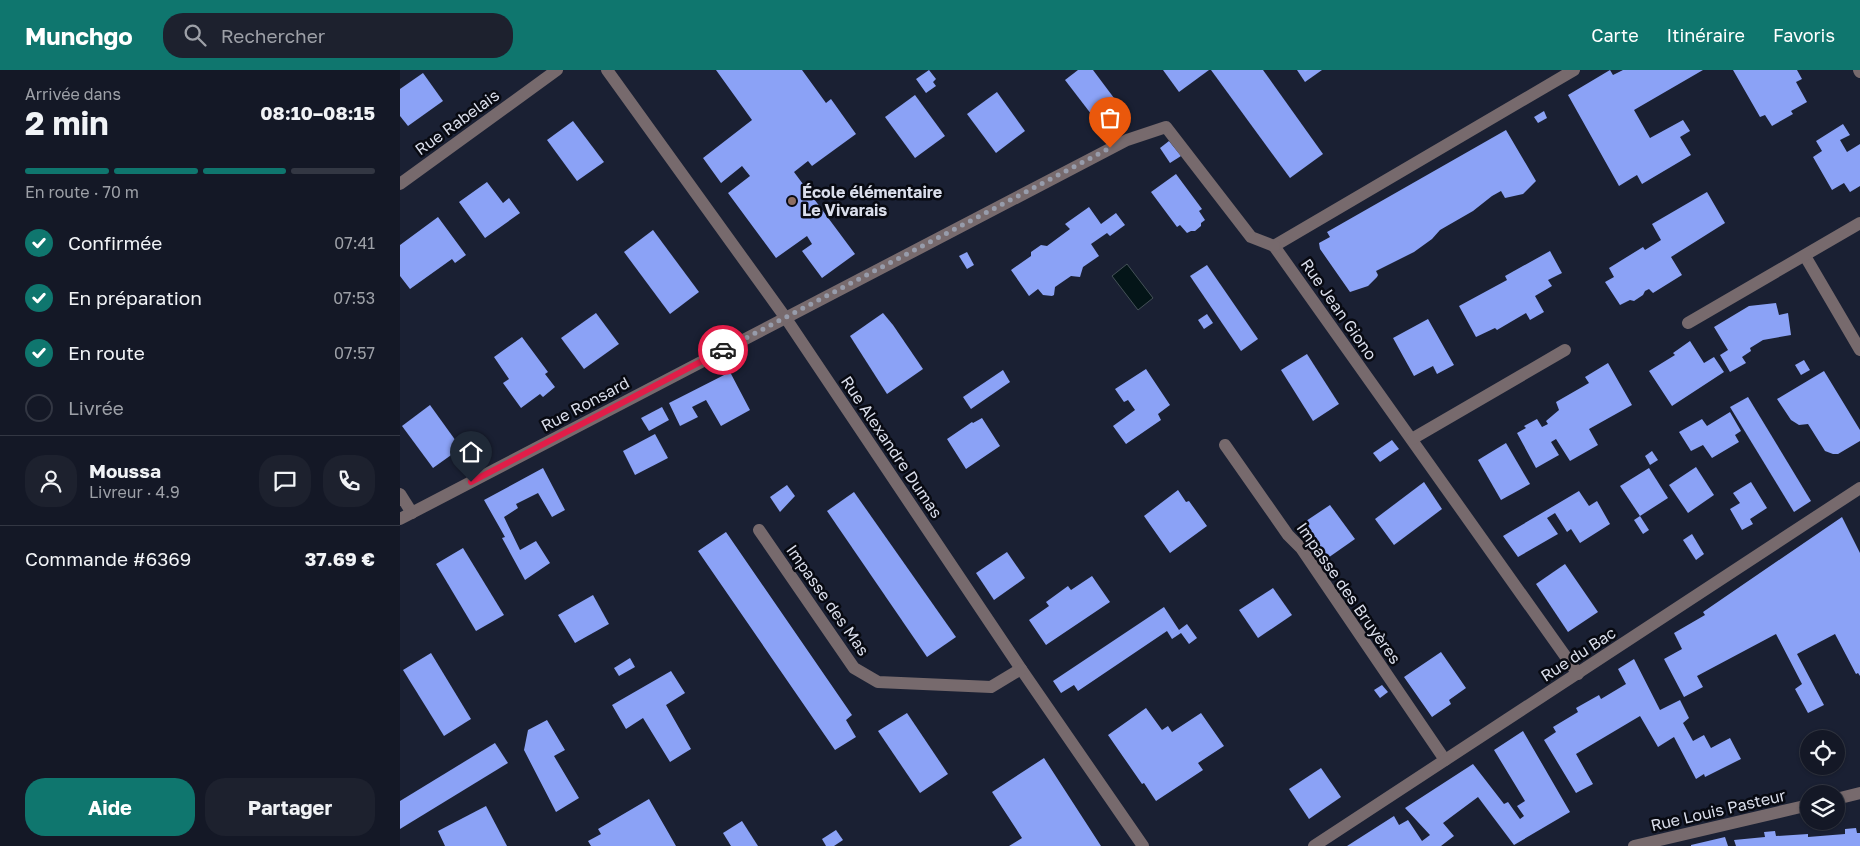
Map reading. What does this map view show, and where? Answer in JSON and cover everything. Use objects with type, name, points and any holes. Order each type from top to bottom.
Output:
[{"type":"street","name":"Rue Rabelais","points":[[400,184],[557,70]]},
{"type":"street","name":"Rue Alexandre Dumas","points":[[607,70],[785,317],[1020,669],[1143,846]]},
{"type":"street","points":[[1274,246],[1574,70]]},
{"type":"street","name":"Rue Ronsard","points":[[400,519],[1127,140],[1166,127],[1251,237],[1274,246]]},
{"type":"street","points":[[1688,323],[1860,223]]},
{"type":"street","name":"Rue Jean Giono","points":[[1274,246],[1578,674]]},
{"type":"street","points":[[1805,256],[1860,350]]},
{"type":"street","points":[[1412,439],[1565,350]]},
{"type":"street","name":"Impasse des Bruyères","points":[[1225,445],[1288,535],[1301,548],[1445,760]]},
{"type":"street","name":"Rue du Bac","points":[[1314,846],[1860,488]]},
{"type":"street","points":[[400,494],[412,513]]},
{"type":"street","name":"Impasse des Mas","points":[[759,530],[854,668],[878,682],[991,687],[1020,669]]},
{"type":"street","points":[[1845,797],[1860,793]]},
{"type":"street","name":"Rue Louis Pasteur","points":[[1634,846],[1800,807]]},
{"type":"shaded area","points":[[1127,264],[1153,298],[1138,310],[1112,276]]},
{"type":"building","points":[[716,70],[802,70],[826,103],[831,99],[856,134],[812,166],[808,161],[794,172],[855,254],[822,278],[802,251],[812,244],[807,236],[776,258],[728,193],[750,176],[742,166],[721,183],[703,158],[752,120]]},
{"type":"building","points":[[929,70],[936,79],[933,82],[936,86],[926,93],[916,79]]},
{"type":"building","points":[[1078,70],[1093,70],[1120,106],[1098,123],[1065,80]]},
{"type":"building","points":[[1163,70],[1209,70],[1179,92]]},
{"type":"building","points":[[1211,70],[1263,70],[1323,154],[1290,178]]},
{"type":"building","points":[[1297,70],[1322,70],[1305,82]]},
{"type":"building","points":[[1610,70],[1613,75],[1623,70],[1703,70],[1634,110],[1650,138],[1683,120],[1690,131],[1680,137],[1691,155],[1642,184],[1637,175],[1619,186],[1568,95]]},
{"type":"building","points":[[1733,70],[1797,70],[1802,79],[1796,82],[1807,102],[1791,111],[1793,114],[1772,126],[1765,115],[1760,117]]},
{"type":"building","points":[[423,73],[443,101],[408,126],[400,116],[400,89]]},
{"type":"building","points":[[997,92],[1025,131],[996,153],[967,114]]},
{"type":"building","points":[[915,95],[945,136],[915,158],[885,117]]},
{"type":"building","points":[[1544,111],[1547,118],[1538,123],[1534,117]]},
{"type":"building","points":[[573,121],[604,162],[577,181],[547,140]]},
{"type":"building","points":[[1843,124],[1850,135],[1840,140],[1847,152],[1860,144],[1860,186],[1850,192],[1844,183],[1832,190],[1813,157],[1822,151],[1816,141]]},
{"type":"building","points":[[1506,130],[1536,181],[1523,194],[1505,198],[1501,191],[1492,196],[1473,211],[1440,230],[1432,239],[1414,252],[1376,271],[1377,277],[1368,286],[1350,292],[1320,249],[1319,243],[1330,237],[1327,232]]},
{"type":"building","points":[[1169,141],[1181,156],[1170,163],[1160,148]]},
{"type":"building","points":[[1176,174],[1202,209],[1199,211],[1205,220],[1195,231],[1187,233],[1180,225],[1177,227],[1151,192]]},
{"type":"building","points":[[487,182],[503,203],[509,198],[520,213],[485,238],[459,202]]},
{"type":"building","points":[[1707,192],[1725,223],[1671,257],[1682,275],[1653,293],[1649,289],[1634,301],[1630,300],[1620,305],[1605,282],[1614,277],[1609,268],[1643,247],[1645,250],[1661,240],[1652,224]]},
{"type":"building","points":[[1089,207],[1101,224],[1116,213],[1125,225],[1110,236],[1107,233],[1091,244],[1099,256],[1083,267],[1080,277],[1071,276],[1055,287],[1054,295],[1052,296],[1043,295],[1038,289],[1029,296],[1011,270],[1031,256],[1031,252],[1041,245],[1047,246],[1070,229],[1065,224]]},
{"type":"building","points":[[438,217],[466,255],[455,263],[452,259],[410,289],[400,276],[400,245]]},
{"type":"building","points":[[653,230],[699,292],[670,314],[624,252]]},
{"type":"building","points":[[1550,251],[1562,273],[1548,280],[1552,286],[1535,296],[1544,312],[1530,320],[1526,313],[1497,330],[1495,328],[1476,337],[1459,306],[1507,280],[1505,276]]},
{"type":"building","points":[[967,252],[974,265],[967,269],[959,256]]},
{"type":"building","points":[[1207,265],[1258,339],[1241,351],[1190,276]]},
{"type":"building","points":[[1776,303],[1779,315],[1788,313],[1791,335],[1763,340],[1750,348],[1751,351],[1742,357],[1746,363],[1730,372],[1720,355],[1728,350],[1714,327],[1749,306]]},
{"type":"building","points":[[596,313],[619,344],[584,369],[561,338]]},
{"type":"building","points":[[883,313],[923,369],[887,394],[850,336]]},
{"type":"building","points":[[1207,314],[1213,323],[1204,329],[1198,320]]},
{"type":"building","points":[[1428,319],[1454,365],[1437,374],[1433,366],[1414,376],[1393,338]]},
{"type":"building","points":[[522,337],[548,372],[545,374],[555,387],[543,397],[540,394],[521,408],[503,383],[509,379],[494,357]]},
{"type":"building","points":[[1690,341],[1704,363],[1714,357],[1724,372],[1672,406],[1649,371],[1675,355],[1673,353]]},
{"type":"building","points":[[1307,354],[1339,404],[1313,421],[1281,370]]},
{"type":"building","points":[[1804,360],[1810,370],[1801,375],[1795,365]]},
{"type":"building","points":[[1608,363],[1632,405],[1589,429],[1598,445],[1570,461],[1556,439],[1551,442],[1559,455],[1536,468],[1517,433],[1526,428],[1524,426],[1537,419],[1542,427],[1548,424],[1546,421],[1559,410],[1556,402],[1589,383],[1585,377]]},
{"type":"building","points":[[1146,369],[1170,405],[1158,414],[1161,420],[1126,444],[1113,426],[1135,410],[1128,400],[1124,402],[1115,389]]},
{"type":"building","points":[[1003,370],[1010,382],[971,409],[963,397]]},
{"type":"building","points":[[1824,371],[1860,430],[1860,441],[1838,454],[1825,451],[1808,424],[1799,425],[1791,420],[1777,399]]},
{"type":"building","points":[[730,372],[750,410],[721,426],[706,400],[692,407],[698,417],[680,426],[669,403]]},
{"type":"building","points":[[1748,397],[1811,501],[1794,512],[1730,407]]},
{"type":"building","points":[[430,405],[461,448],[433,468],[402,426]]},
{"type":"building","points":[[662,407],[669,420],[649,431],[641,418]]},
{"type":"building","points":[[1730,412],[1741,431],[1735,435],[1739,442],[1712,458],[1703,445],[1691,451],[1679,432],[1702,419],[1707,426]]},
{"type":"building","points":[[982,418],[1000,446],[966,469],[947,439],[972,422]]},
{"type":"building","points":[[655,434],[668,458],[635,475],[623,451]]},
{"type":"building","points":[[1392,440],[1399,449],[1380,462],[1373,453]]},
{"type":"building","points":[[1506,443],[1530,484],[1501,500],[1478,460]]},
{"type":"building","points":[[1652,451],[1658,460],[1650,465],[1645,456]]},
{"type":"building","points":[[1696,467],[1714,495],[1688,513],[1669,485]]},
{"type":"building","points":[[543,468],[565,510],[552,517],[538,493],[516,504],[518,508],[504,517],[520,550],[536,541],[550,563],[525,580],[502,538],[505,537],[484,500]]},
{"type":"building","points":[[1649,468],[1668,498],[1640,516],[1620,486]]},
{"type":"building","points":[[1424,482],[1442,509],[1394,545],[1375,519]]},
{"type":"building","points":[[1751,482],[1767,508],[1750,519],[1753,524],[1742,530],[1730,509],[1740,503],[1733,493]]},
{"type":"building","points":[[787,485],[795,496],[780,512],[770,497]]},
{"type":"building","points":[[1178,490],[1186,502],[1189,501],[1207,526],[1170,553],[1144,516]]},
{"type":"building","points":[[1579,491],[1589,506],[1597,501],[1610,524],[1580,543],[1571,529],[1567,532],[1555,513],[1547,518],[1558,534],[1518,557],[1503,536]]},
{"type":"building","points":[[854,492],[956,637],[927,657],[827,511]]},
{"type":"building","points":[[1330,505],[1355,539],[1325,560],[1300,525]]},
{"type":"building","points":[[1640,516],[1649,530],[1643,534],[1634,520]]},
{"type":"building","points":[[1842,517],[1860,553],[1860,676],[1858,673],[1856,674],[1835,634],[1797,654],[1824,705],[1808,713],[1795,689],[1802,684],[1776,634],[1697,676],[1703,687],[1684,697],[1664,659],[1682,649],[1674,633],[1705,615],[1703,612]]},
{"type":"building","points":[[726,532],[852,715],[846,720],[856,737],[835,750],[698,551]]},
{"type":"building","points":[[1692,534],[1704,554],[1696,560],[1683,540]]},
{"type":"building","points":[[463,548],[504,615],[476,631],[436,564]]},
{"type":"building","points":[[1007,552],[1025,578],[994,600],[976,573]]},
{"type":"building","points":[[1565,564],[1598,612],[1568,632],[1536,584]]},
{"type":"building","points":[[1092,576],[1110,602],[1046,645],[1029,620],[1049,606],[1046,602],[1068,586],[1071,590]]},
{"type":"building","points":[[1273,588],[1292,615],[1258,638],[1239,610]]},
{"type":"building","points":[[593,595],[609,624],[575,643],[558,615]]},
{"type":"building","points":[[1164,607],[1179,630],[1187,624],[1197,638],[1189,644],[1181,633],[1172,639],[1167,631],[1078,691],[1074,685],[1061,693],[1053,681]]},
{"type":"building","points":[[1441,652],[1466,688],[1449,700],[1451,704],[1432,717],[1404,677]]},
{"type":"building","points":[[431,653],[471,719],[444,736],[403,670]]},
{"type":"building","points":[[630,658],[635,667],[619,676],[614,668]]},
{"type":"building","points":[[1634,659],[1660,710],[1680,700],[1689,718],[1683,723],[1693,741],[1704,735],[1711,748],[1730,738],[1741,759],[1705,777],[1704,774],[1696,779],[1674,737],[1658,747],[1640,716],[1576,754],[1593,784],[1576,793],[1544,740],[1556,732],[1553,727],[1578,712],[1576,708],[1599,695],[1601,699],[1626,684],[1618,669]]},
{"type":"building","points":[[671,671],[685,693],[666,705],[691,749],[670,762],[643,718],[626,729],[612,705]]},
{"type":"building","points":[[1382,685],[1388,692],[1380,698],[1374,690]]},
{"type":"building","points":[[1146,708],[1162,730],[1168,726],[1172,732],[1201,713],[1224,746],[1198,763],[1203,770],[1156,801],[1108,735]]},
{"type":"building","points":[[907,713],[948,774],[920,793],[878,731]]},
{"type":"building","points":[[547,720],[565,750],[554,756],[579,798],[556,812],[524,750],[528,730]]},
{"type":"building","points":[[1523,731],[1570,812],[1514,845],[1478,797],[1443,823],[1454,836],[1441,846],[1347,846],[1394,816],[1399,825],[1408,820],[1422,841],[1430,835],[1405,808],[1473,764],[1504,804],[1508,802],[1520,819],[1524,816],[1517,806],[1525,801],[1494,750]]},
{"type":"building","points":[[495,743],[508,763],[400,829],[400,801]]},
{"type":"building","points":[[1044,758],[1101,846],[1009,846],[1022,838],[992,792]]},
{"type":"building","points":[[1321,768],[1341,797],[1309,819],[1289,789]]},
{"type":"building","points":[[649,799],[676,846],[591,846],[588,841],[601,834],[598,829]]},
{"type":"building","points":[[486,806],[507,846],[445,846],[438,831]]},
{"type":"building","points":[[742,821],[758,846],[731,846],[723,833]]},
{"type":"building","points":[[1856,828],[1857,833],[1860,833],[1860,846],[1736,846],[1734,840],[1765,837],[1764,832],[1775,831],[1776,836],[1808,834],[1808,837],[1845,834],[1845,829]]},
{"type":"building","points":[[836,830],[843,840],[834,846],[826,846],[822,839]]},
{"type":"building","points":[[1725,837],[1728,846],[1691,846],[1691,845]]},
{"type":"way so far","points":[[723,350],[1110,148]]},
{"type":"place","name":"École élémentaire Le Vivarais","points":[[792,201]]},
{"type":"route","points":[[471,482],[723,350]]}]
